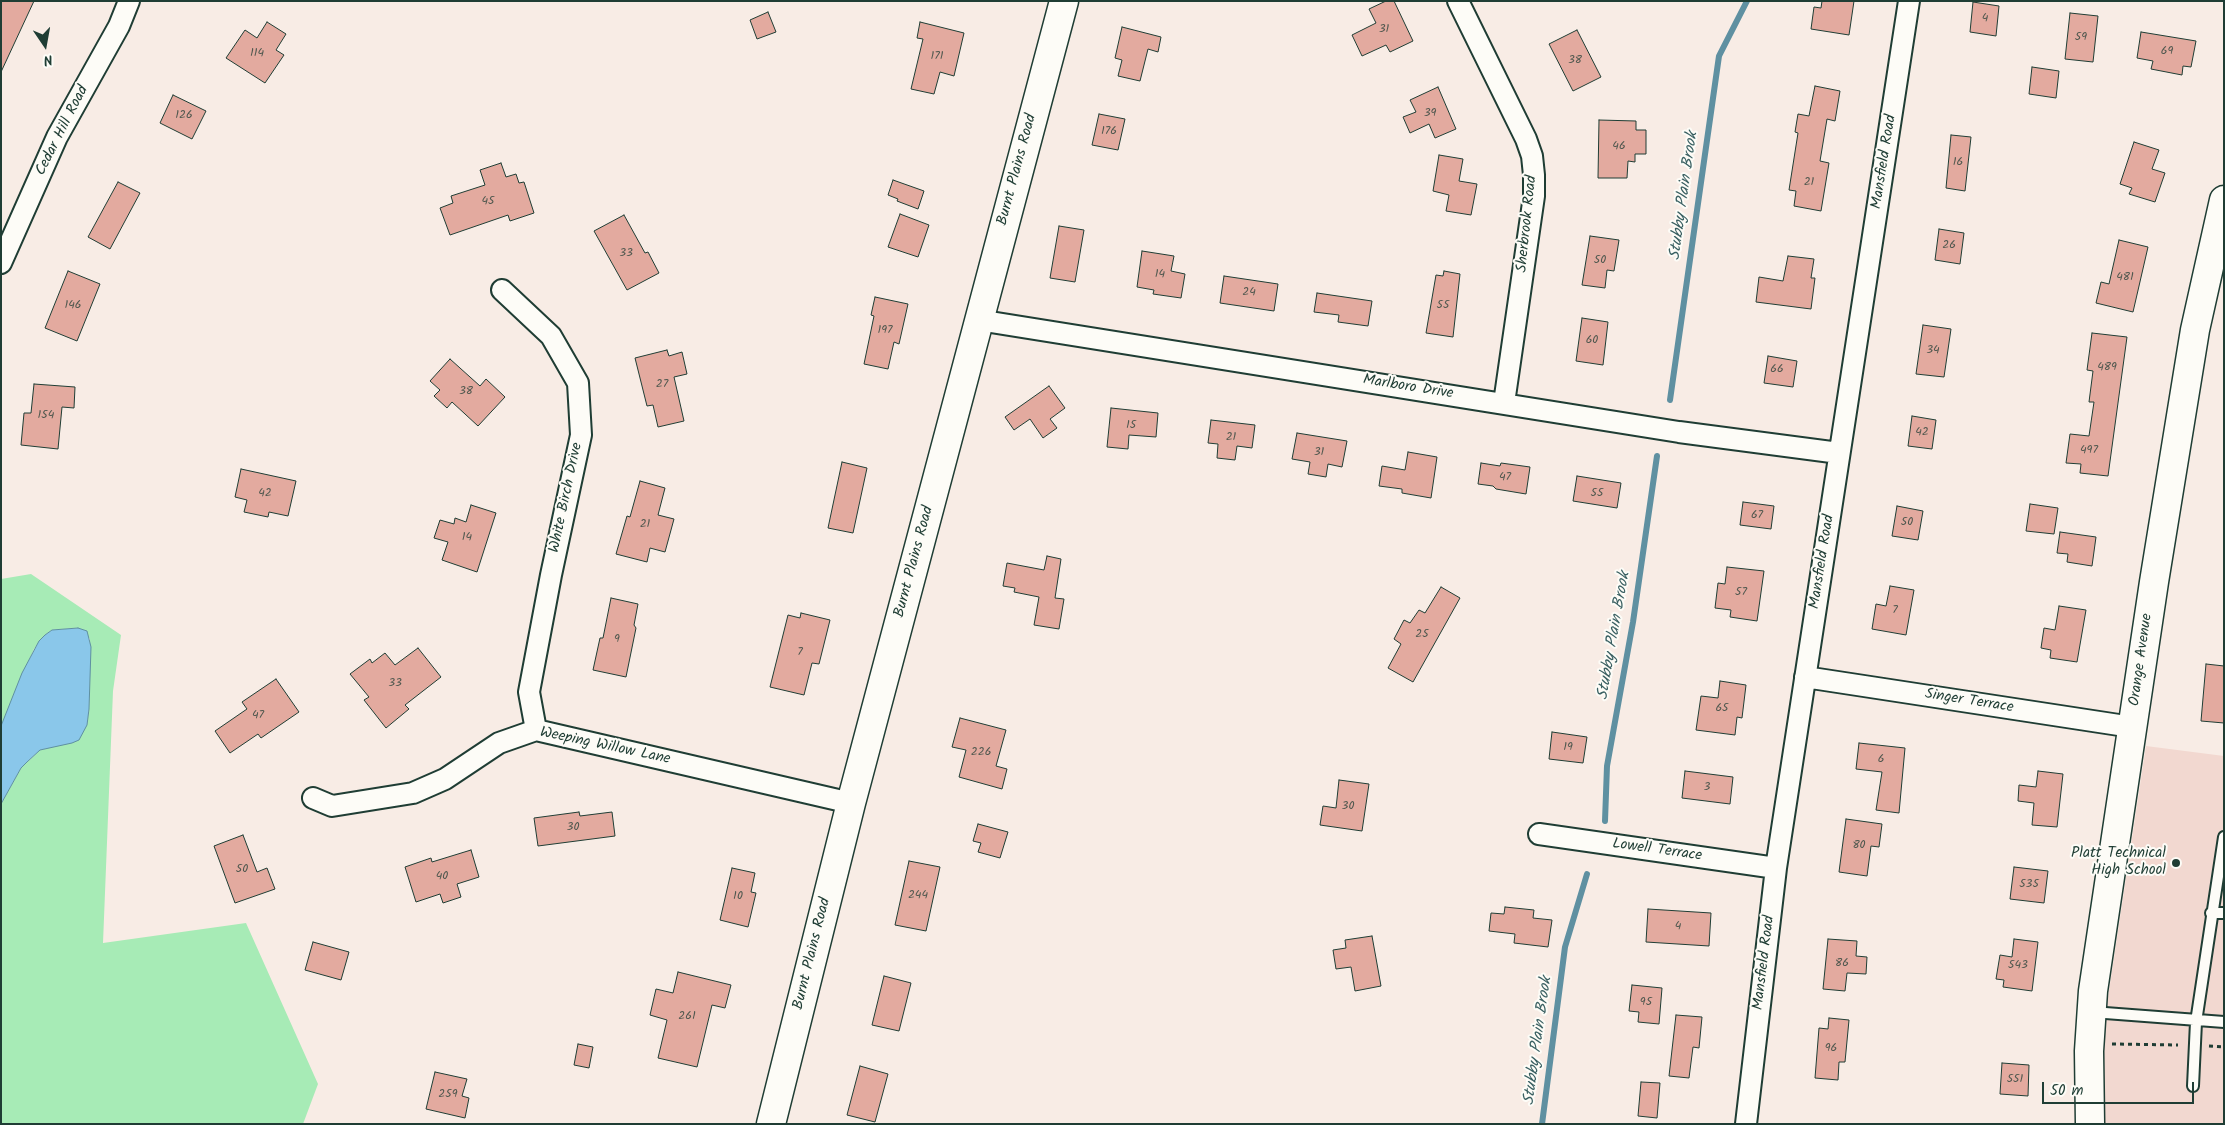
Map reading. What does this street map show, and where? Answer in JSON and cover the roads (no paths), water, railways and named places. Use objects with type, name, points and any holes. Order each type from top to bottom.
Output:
[{"type":"main road","name":"Burnt Plains Road","points":[[771,1124],[851,803],[1064,1]]},
{"type":"main road","name":"Orange Avenue","points":[[2090,1124],[2089,1051],[2091,1012],[2132,727],[2195,330],[2224,200]]},
{"type":"street","name":"Cedar Hill Road","points":[[1,263],[57,137],[119,26],[129,1]]},
{"type":"street","name":"Sherbrook Road","points":[[1458,1],[1526,139],[1532,156],[1534,196],[1504,403]]},
{"type":"street","name":"Mansfield Road","points":[[1746,1124],[1776,868],[1910,1]]},
{"type":"street","name":"White Birch Drive","points":[[502,290],[551,336],[578,384],[581,435],[551,575],[529,692],[536,730]]},
{"type":"street","name":"Marlboro Drive","points":[[978,320],[1679,432],[1840,453]]},
{"type":"street","name":"Singer Terrace","points":[[1805,677],[2132,727]]},
{"type":"street","name":"Weeping Willow Lane","points":[[313,798],[332,806],[414,792],[445,779],[499,743],[536,730],[851,803]]},
{"type":"street","name":"Lowell Terrace","points":[[1538,834],[1776,868]]},
{"type":"lane","points":[[2193,1086],[2196,1022],[2224,837]]},
{"type":"lane","points":[[2211,913],[2224,913]]},
{"type":"lane","points":[[2091,1012],[2196,1022],[2224,1022]]},
{"type":"water","points":[[78,628],[87,631],[91,647],[87,725],[79,740],[40,750],[21,768],[1,804],[1,726],[22,673],[39,641],[45,635],[52,630]]},
{"type":"waterway","name":"Stubby Plain Brook","points":[[1670,400],[1719,56],[1747,1]]},
{"type":"waterway","name":"Stubby Plain Brook","points":[[1605,821],[1607,766],[1633,622],[1657,456]]},
{"type":"waterway","name":"Stubby Plain Brook","points":[[1542,1124],[1565,947],[1587,874]]},
{"type":"place","name":"Platt Technical High School","points":[[2176,863]]}]
